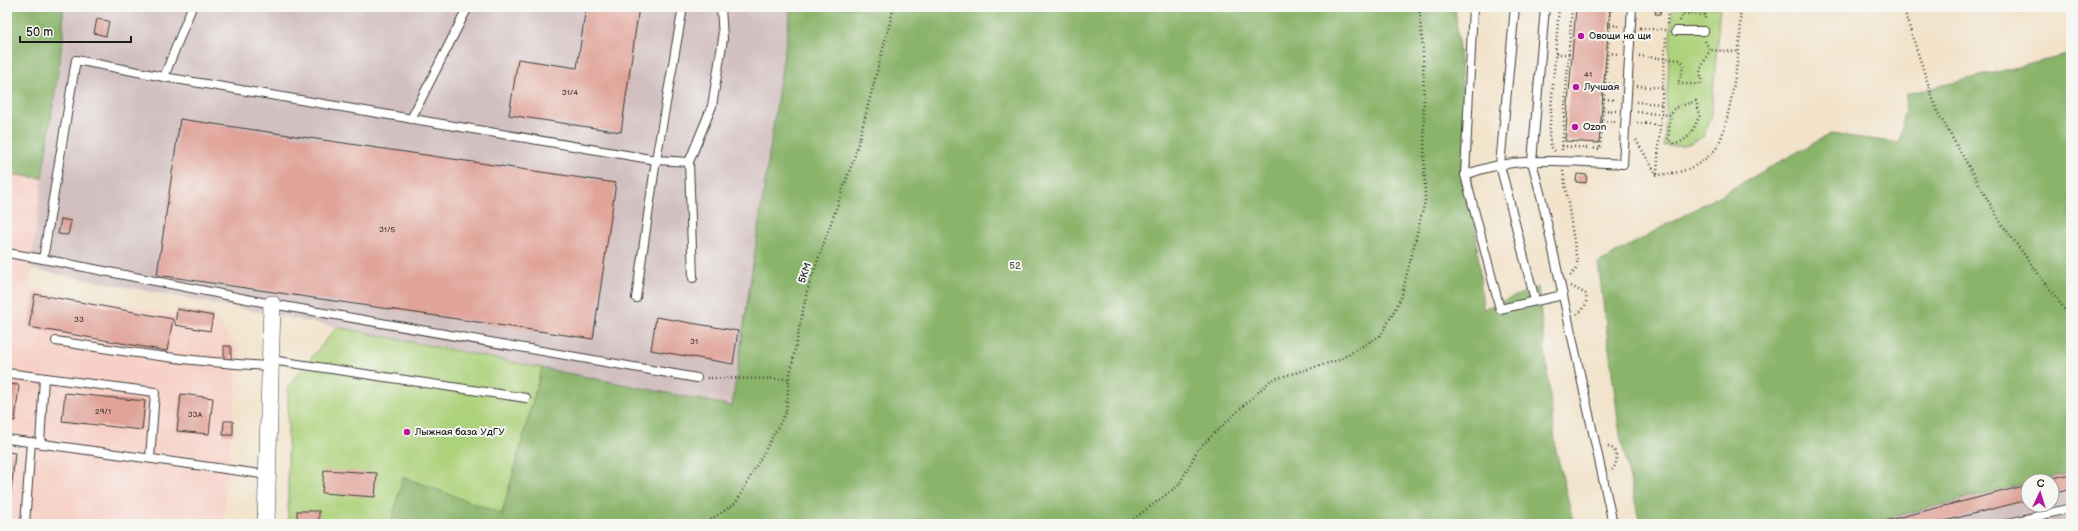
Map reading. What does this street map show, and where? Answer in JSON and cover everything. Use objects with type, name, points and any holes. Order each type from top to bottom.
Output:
[{"type":"street","points":[[266,524],[272,304]]},
{"type":"lane","points":[[164,77],[192,7]]},
{"type":"lane","points":[[411,119],[468,7]]},
{"type":"lane","points":[[636,298],[656,160],[683,7]]},
{"type":"lane","points":[[693,278],[689,162],[712,106],[723,39],[721,7]]},
{"type":"lane","points":[[1473,7],[1465,175],[1500,309],[1566,293]]},
{"type":"lane","points":[[1515,7],[1500,165],[1535,300]]},
{"type":"lane","points":[[1545,7],[1532,162],[1566,293],[1614,524]]},
{"type":"lane","points":[[1465,175],[1500,165],[1532,162],[1562,161],[1623,164],[1632,7]]},
{"type":"lane","points":[[1676,31],[1704,31]]},
{"type":"lane","points":[[43,259],[76,60],[164,77],[656,160],[689,162]]},
{"type":"lane","points":[[7,253],[272,304],[697,378]]},
{"type":"lane","points":[[56,341],[166,358],[231,364],[271,363],[526,398]]},
{"type":"lane","points":[[7,373],[155,392],[150,458]]},
{"type":"lane","points":[[40,443],[44,378]]},
{"type":"lane","points":[[7,439],[268,475]]},
{"type":"lane","points":[[25,524],[31,442]]},
{"type":"lane","points":[[2005,524],[2071,508]]},
{"type":"path","name":"5KM","points":[[704,524],[736,503],[786,412],[789,379],[807,291],[855,155],[894,7]]},
{"type":"path","points":[[1127,524],[1179,485],[1198,449],[1271,380],[1339,360],[1381,335],[1401,298],[1425,201],[1423,50],[1419,7]]},
{"type":"path","points":[[1559,7],[1549,136],[1551,147],[1556,152],[1562,154],[1572,7]]},
{"type":"path","points":[[1562,146],[1600,149],[1612,7]]},
{"type":"path","points":[[1657,174],[1668,7]]},
{"type":"path","points":[[1681,7],[1682,14]]},
{"type":"path","points":[[1705,15],[1707,7]]},
{"type":"path","points":[[1657,174],[1692,169],[1716,150],[1725,127],[1736,65],[1740,38],[1740,7]]},
{"type":"path","points":[[1906,7],[1906,17],[1937,111],[2001,223],[2071,318]]},
{"type":"path","points":[[1608,53],[1680,60],[1684,64],[1678,84],[1702,84],[1700,70],[1710,50]]},
{"type":"path","points":[[1556,54],[1569,54]]},
{"type":"path","points":[[1696,101],[1700,115],[1689,137],[1683,142],[1675,144],[1668,140],[1671,115],[1674,108],[1696,101]]},
{"type":"path","points":[[1603,110],[1671,115]]},
{"type":"path","points":[[1625,123],[1657,174]]},
{"type":"path","points":[[1562,161],[1578,267],[1569,278]]},
{"type":"path","points":[[1566,293],[1567,285],[1586,294],[1587,301],[1584,309],[1574,316],[1573,310]]},
{"type":"path","points":[[697,378],[789,379]]},
{"type":"path","points":[[1603,446],[1614,449],[1616,454],[1615,466],[1609,472],[1608,466]]},
{"type":"shaded area","points":[[63,7],[791,7],[732,406],[337,327],[31,269],[42,178],[63,38]]},
{"type":"shaded area","points":[[7,174],[42,178],[29,287],[220,323],[239,351],[223,524],[7,524]]},
{"type":"shaded area","points":[[2071,472],[2071,524],[1865,524],[2020,485],[2020,513],[2060,513],[2060,475]]},
{"type":"green space","points":[[7,7],[63,7],[63,38],[42,178],[7,174]]},
{"type":"green space","name":"52","points":[[791,7],[1455,7],[1483,309],[1538,287],[1556,450],[1574,524],[391,524],[403,477],[502,514],[542,368],[732,406]]},
{"type":"green space","points":[[1672,7],[1720,7],[1711,118],[1703,137],[1684,146],[1664,146]]},
{"type":"green space","points":[[2071,54],[2071,472],[2060,475],[2060,473],[2020,473],[2020,485],[1865,524],[1640,524],[1620,435],[1598,263],[1830,134],[1900,143],[1907,94]]},
{"type":"green space","name":"Лыжная база УдГУ","points":[[337,327],[542,368],[502,515],[403,478],[391,524],[288,524],[288,386]]},
{"type":"building","points":[[586,7],[639,7],[621,132],[509,115],[518,59],[577,68]]},
{"type":"building","points":[[1576,7],[1610,7],[1599,143],[1565,141]]},
{"type":"building","points":[[1656,9],[1661,9],[1660,14],[1655,14]]},
{"type":"building","points":[[97,19],[109,21],[106,36],[94,33]]},
{"type":"building","points":[[180,119],[616,183],[593,339],[157,275]]},
{"type":"building","points":[[1577,174],[1587,175],[1586,183],[1576,182]]},
{"type":"building","points":[[61,219],[71,221],[68,235],[58,234]]},
{"type":"building","points":[[35,294],[173,319],[167,351],[29,327]]},
{"type":"building","points":[[177,309],[213,316],[210,331],[175,325]]},
{"type":"building","points":[[656,317],[738,331],[733,364],[651,350]]},
{"type":"building","points":[[224,346],[231,346],[231,359],[224,359]]},
{"type":"building","points":[[7,384],[19,385],[15,421],[7,420]]},
{"type":"building","points":[[65,393],[145,401],[142,430],[62,421]]},
{"type":"building","points":[[181,394],[213,398],[209,434],[177,431]]},
{"type":"building","points":[[224,421],[233,421],[233,435],[223,435]]},
{"type":"building","points":[[7,452],[15,453],[8,520],[7,520]]},
{"type":"building","points":[[324,470],[377,473],[375,497],[322,493]]},
{"type":"building","points":[[2071,474],[2071,489],[2060,492],[2060,476]]},
{"type":"building","points":[[2020,487],[2020,502],[1933,524],[1873,524]]},
{"type":"building","points":[[297,511],[319,511],[319,524],[297,524]]},
{"type":"building","points":[[2071,521],[2071,524],[2061,524],[2061,523]]},
{"type":"place","name":"Овощи на щи","points":[[1581,36]]},
{"type":"place","name":"Лучшая","points":[[1576,87]]},
{"type":"place","name":"Ozon","points":[[1575,127]]},
{"type":"place","name":"Лыжная база УдГУ","points":[[407,432]]}]
